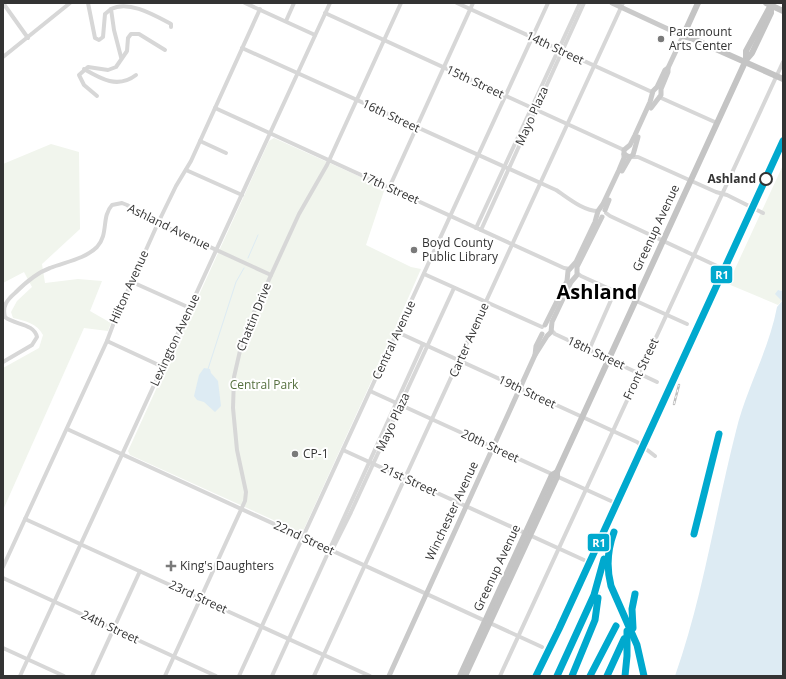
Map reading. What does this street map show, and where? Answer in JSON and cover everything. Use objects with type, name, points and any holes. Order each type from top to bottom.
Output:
[{"type":"highway","name":"Winchester Avenue","points":[[683,36],[698,3]]},
{"type":"highway","points":[[770,4],[783,11]]},
{"type":"highway","name":"Greenup Avenue","points":[[465,676],[555,475],[746,60],[752,53],[771,13],[770,4]]},
{"type":"highway","points":[[683,36],[691,38],[783,79]]},
{"type":"highway","name":"Greenup Avenue","points":[[460,676],[488,622]]},
{"type":"main road","points":[[612,3],[622,5],[683,36]]},
{"type":"main road","name":"Winchester Avenue","points":[[388,676],[546,330],[626,162],[633,154],[642,126],[661,96],[668,68],[683,36]]},
{"type":"main road","name":"Winchester Avenue","points":[[603,213],[625,150],[635,135],[653,92],[665,70],[668,68]]},
{"type":"main road","points":[[653,92],[661,96]]},
{"type":"main road","points":[[653,92],[661,96]]},
{"type":"main road","points":[[625,150],[633,154]]},
{"type":"main road","points":[[625,150],[633,154]]},
{"type":"street","points":[[3,50],[4,56],[70,3]]},
{"type":"street","points":[[88,3],[95,38],[99,40],[103,37],[105,14],[118,5],[132,7],[162,19],[171,24],[171,27]]},
{"type":"street","points":[[245,3],[315,35]]},
{"type":"street","points":[[286,22],[294,3]]},
{"type":"street","name":"Lexington Avenue","points":[[20,676],[271,134],[330,3]]},
{"type":"street","name":"Chattin Drive","points":[[165,676],[246,495],[239,463],[234,421],[234,377],[246,332],[299,214],[329,160],[401,3]]},
{"type":"street","name":"14th Street","points":[[457,3],[653,92]]},
{"type":"street","points":[[389,188],[473,3]]},
{"type":"street","name":"Central Avenue","points":[[239,676],[548,3]]},
{"type":"street","name":"Mayo Plaza","points":[[478,229],[508,169],[580,3]]},
{"type":"street","name":"Mayo Plaza","points":[[560,50],[584,3]]},
{"type":"street","points":[[3,4],[28,38]]},
{"type":"street","name":"Carter Avenue","points":[[314,676],[622,5]]},
{"type":"street","points":[[111,9],[114,30],[121,57]]},
{"type":"street","name":"Hilton Avenue","points":[[3,567],[107,341],[158,223],[200,141],[260,9]]},
{"type":"street","name":"15th Street","points":[[325,13],[625,150]]},
{"type":"street","points":[[97,96],[84,85],[79,79],[79,75],[84,69],[91,67],[104,70],[114,68],[118,65],[121,57],[127,51],[128,38],[134,33],[165,50]]},
{"type":"street","name":"16th Street","points":[[242,48],[478,156],[541,183],[587,208],[603,213]]},
{"type":"street","name":"Front Street","points":[[500,676],[783,62]]},
{"type":"street","points":[[84,69],[110,83],[123,82],[136,75]]},
{"type":"street","points":[[661,96],[717,123]]},
{"type":"street","name":"17th Street","points":[[215,108],[688,324]]},
{"type":"street","name":"Mayo Plaza","points":[[478,229],[504,167],[533,109]]},
{"type":"street","points":[[200,141],[226,153]]},
{"type":"street","points":[[633,154],[716,192],[722,193],[763,213]]},
{"type":"street","points":[[186,170],[242,195]]},
{"type":"street","name":"Ashland Avenue","points":[[3,362],[32,345],[37,337],[35,331],[29,327],[15,323],[5,317],[4,308],[6,302],[27,282],[44,270],[80,257],[95,249],[104,235],[106,214],[112,205],[122,203],[127,205],[158,223],[271,275]]},
{"type":"street","points":[[603,213],[719,267]]},
{"type":"street","name":"18th Street","points":[[424,274],[657,382]]},
{"type":"street","points":[[132,282],[190,308]]},
{"type":"street","name":"Mayo Plaza","points":[[330,552],[374,464],[454,288]]},
{"type":"street","points":[[588,350],[615,291]]},
{"type":"street","name":"19th Street","points":[[397,332],[641,444],[655,456]]},
{"type":"street","points":[[107,341],[163,367]]},
{"type":"street","name":"Mayo Plaza","points":[[272,676],[290,640],[369,461],[423,344]]},
{"type":"street","name":"20th Street","points":[[370,391],[611,501]]},
{"type":"street","name":"22nd Street","points":[[67,429],[303,537],[330,552],[542,647]]},
{"type":"street","name":"21st Street","points":[[344,450],[584,560]]},
{"type":"street","name":"23rd Street","points":[[25,518],[370,676]]},
{"type":"street","points":[[92,676],[140,571]]},
{"type":"street","name":"24th Street","points":[[3,578],[216,676]]},
{"type":"street","points":[[3,648],[64,676]]},
{"type":"green space","name":"Central Park","points":[[274,138],[385,188],[366,245],[411,267],[421,269],[398,323],[303,531],[300,532],[130,455],[128,451],[269,141]]},
{"type":"green space","points":[[51,144],[79,152],[80,229],[42,264],[45,283],[78,279],[102,281],[90,311],[111,323],[108,331],[84,328],[3,510],[3,368],[39,348],[43,335],[34,325],[13,318],[11,312],[17,301],[32,287],[24,272],[3,283],[3,164]]},
{"type":"green space","points":[[783,165],[783,291],[779,290],[782,301],[778,305],[728,284]]},
{"type":"shaded area","points":[[778,290],[783,291],[783,676],[675,676],[685,646],[701,585],[740,415],[769,339],[777,307],[782,301],[775,294]]},
{"type":"shaded area","points":[[204,368],[210,369],[211,373],[218,381],[221,406],[215,412],[204,402],[197,400],[194,396],[199,375]]},
{"type":"waterway","points":[[248,258],[258,235]]},
{"type":"waterway","points":[[208,369],[236,282],[244,268]]},
{"type":"railway","points":[[618,506],[783,146]]},
{"type":"railway","points":[[674,404],[679,385]]},
{"type":"railway","points":[[694,534],[719,434]]},
{"type":"railway","points":[[614,532],[608,559],[609,579],[637,645],[644,676]]},
{"type":"railway","points":[[557,676],[594,595],[605,556]]},
{"type":"railway","points":[[572,676],[595,620],[599,592]]},
{"type":"railway","points":[[634,630],[632,609],[635,594]]},
{"type":"railway","points":[[625,676],[627,656],[627,625]]},
{"type":"railway","points":[[607,676],[624,639]]},
{"type":"railway","points":[[590,676],[601,652]]},
{"type":"transit line","name":"R1","points":[[536,676],[783,141]]},
{"type":"transit line","name":"R1","points":[[694,534],[719,434]]},
{"type":"transit line","name":"R1","points":[[614,532],[608,559],[609,579],[637,645],[644,676]]},
{"type":"transit line","name":"R1","points":[[557,676],[594,595],[604,559]]},
{"type":"transit line","name":"R1","points":[[633,628],[632,609],[635,594]]},
{"type":"transit line","name":"R1","points":[[572,676],[595,620],[598,598]]},
{"type":"transit line","name":"R1","points":[[590,676],[616,626]]},
{"type":"transit line","name":"R1","points":[[625,676],[627,631]]},
{"type":"transit line","name":"R1","points":[[607,676],[624,639]]},
{"type":"place","name":"Paramount Arts Center","points":[[661,39]]},
{"type":"place","name":"Ashland","points":[[766,179]]},
{"type":"place","name":"Boyd County Public Library","points":[[414,250]]},
{"type":"place","name":"CP-1","points":[[295,454]]},
{"type":"place","name":"King's Daughters","points":[[171,566]]},
{"type":"district","name":"Ashland","points":[[597,292]]}]
